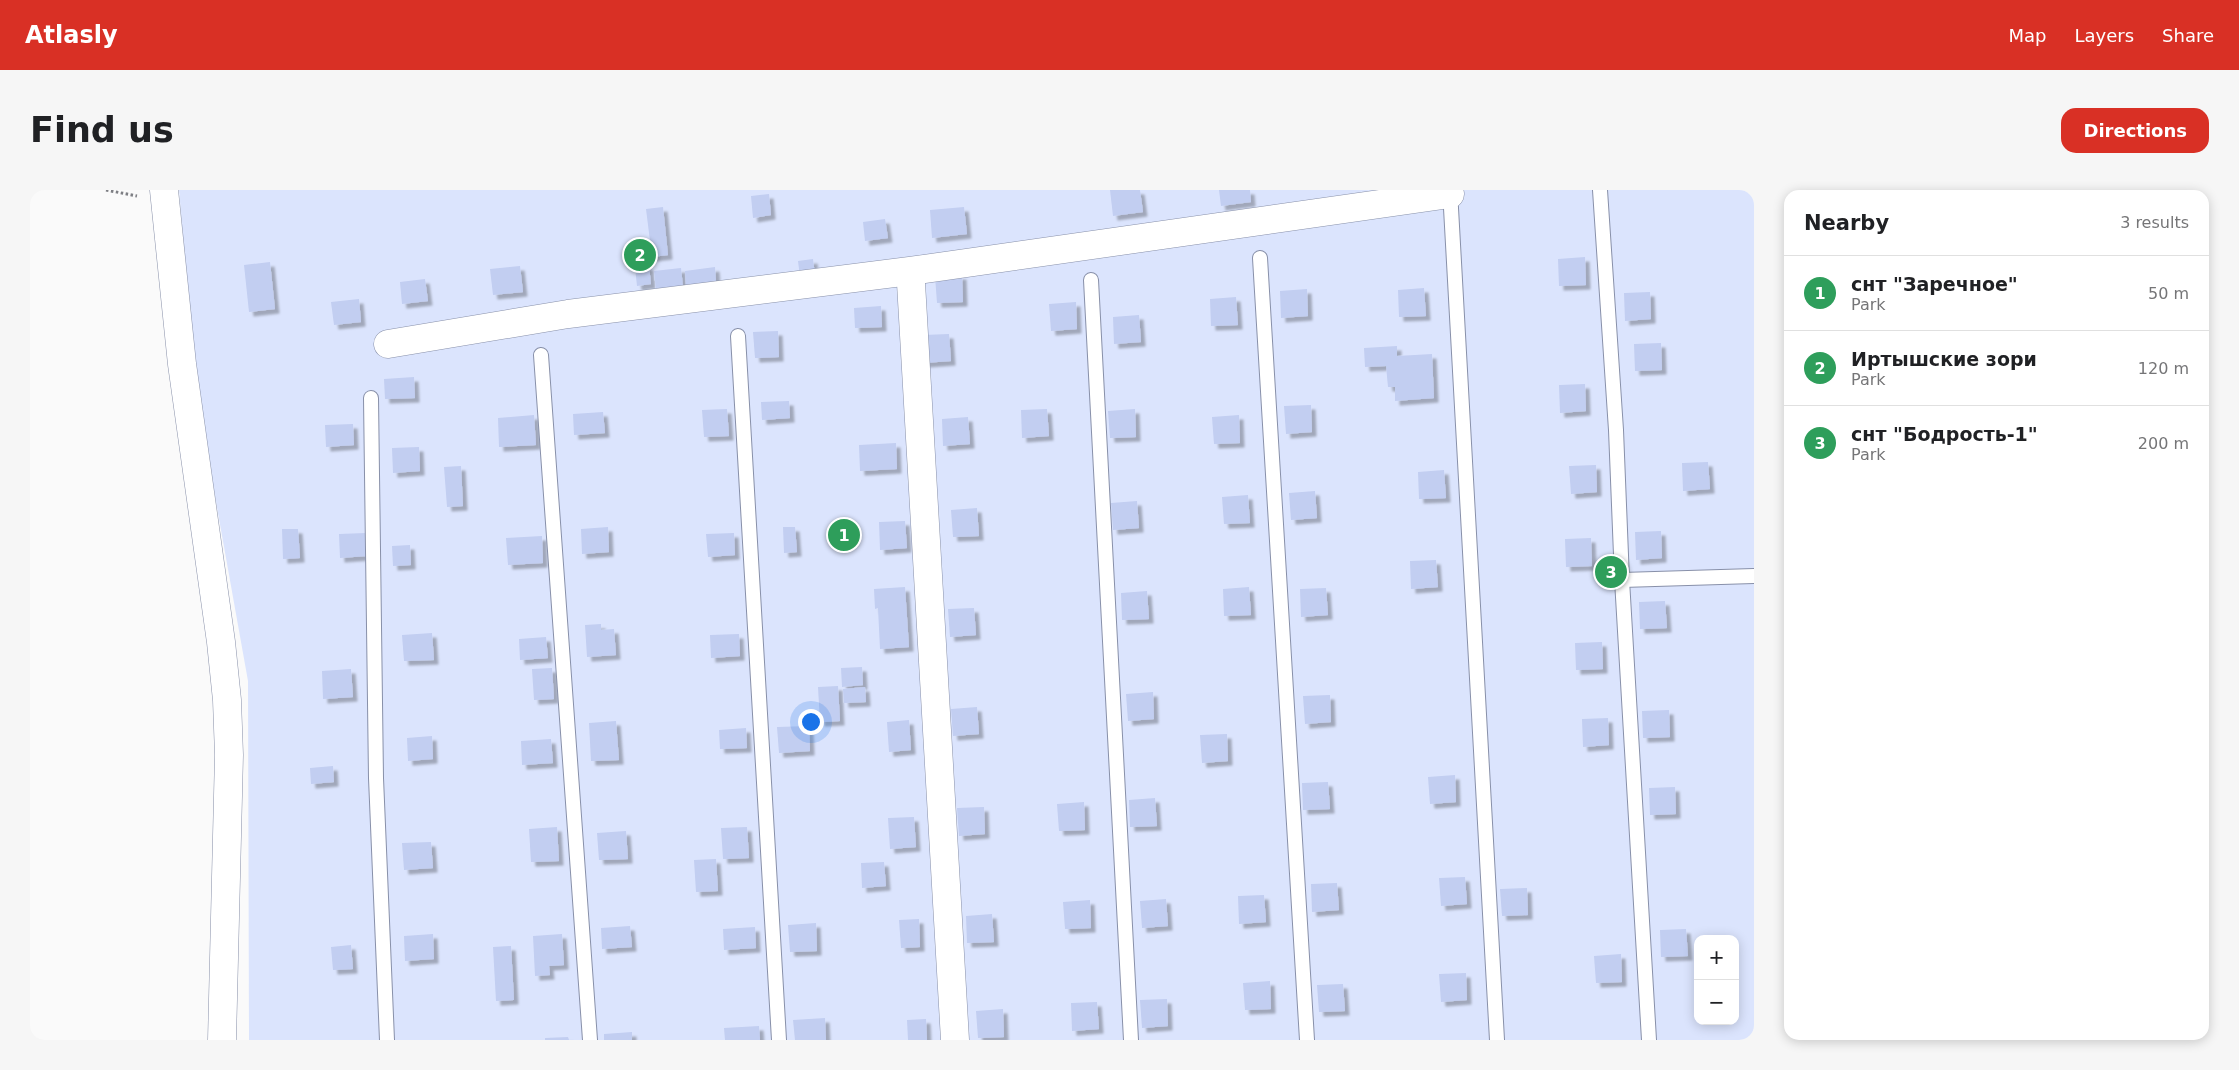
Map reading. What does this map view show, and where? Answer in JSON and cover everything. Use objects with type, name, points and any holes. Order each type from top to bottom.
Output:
[{"type":"street","points":[[164,190],[182,364],[222,642],[227,700],[229,755],[222,1040]]},
{"type":"street","points":[[388,344],[568,314],[910,271],[1450,192]]},
{"type":"street","points":[[911,283],[955,1040]]},
{"type":"lane","points":[[1600,190],[1616,430],[1622,580],[1649,1040]]},
{"type":"lane","points":[[1450,192],[1496,1040]]},
{"type":"lane","points":[[1260,258],[1307,1040]]},
{"type":"lane","points":[[1091,280],[1131,1040]]},
{"type":"lane","points":[[738,336],[779,1040]]},
{"type":"lane","points":[[542,354],[590,1040]]},
{"type":"lane","points":[[371,398],[376,778],[386,1040]]},
{"type":"lane","points":[[1622,580],[1754,576]]},
{"type":"shaded area","points":[[179,190],[1754,190],[1754,1040],[249,1040],[248,681],[196,390]]},
{"type":"building","points":[[1110,190],[1140,190],[1143,212],[1113,216]]},
{"type":"building","points":[[1219,190],[1250,190],[1251,202],[1221,206]]},
{"type":"building","points":[[769,194],[771,215],[753,218],[751,196]]},
{"type":"building","points":[[663,207],[668,255],[652,257],[646,209]]},
{"type":"building","points":[[964,207],[967,234],[932,238],[930,210]]},
{"type":"building","points":[[885,219],[888,238],[865,241],[863,222]]},
{"type":"building","points":[[1585,257],[1586,285],[1559,286],[1558,259]]},
{"type":"building","points":[[813,259],[815,275],[800,277],[798,261]]},
{"type":"building","points":[[270,262],[275,309],[249,312],[244,265]]},
{"type":"building","points":[[520,266],[523,292],[493,295],[490,269]]},
{"type":"building","points":[[649,266],[651,284],[637,286],[635,267]]},
{"type":"building","points":[[715,267],[716,281],[686,285],[685,271]]},
{"type":"building","points":[[681,268],[683,287],[656,290],[654,271]]},
{"type":"building","points":[[962,275],[963,302],[937,303],[935,276]]},
{"type":"building","points":[[425,279],[428,301],[402,304],[400,282]]},
{"type":"building","points":[[1424,288],[1426,316],[1399,317],[1398,290]]},
{"type":"building","points":[[1307,289],[1308,316],[1281,318],[1280,291]]},
{"type":"building","points":[[1650,292],[1651,319],[1625,321],[1624,293]]},
{"type":"building","points":[[1236,297],[1238,325],[1211,326],[1210,299]]},
{"type":"building","points":[[359,299],[361,322],[334,325],[331,302]]},
{"type":"building","points":[[1076,302],[1077,329],[1051,331],[1049,304]]},
{"type":"building","points":[[881,306],[882,327],[855,328],[854,308]]},
{"type":"building","points":[[1139,315],[1141,342],[1114,344],[1113,317]]},
{"type":"building","points":[[778,331],[779,357],[755,358],[753,332]]},
{"type":"building","points":[[949,334],[951,361],[924,363],[923,335]]},
{"type":"building","points":[[1661,343],[1662,370],[1635,371],[1634,344]]},
{"type":"building","points":[[1397,346],[1397,356],[1432,354],[1434,398],[1395,401],[1395,387],[1388,387],[1386,366],[1365,367],[1364,348]]},
{"type":"building","points":[[414,377],[415,398],[385,399],[384,379]]},
{"type":"building","points":[[1585,384],[1586,411],[1560,413],[1559,385]]},
{"type":"building","points":[[789,401],[790,418],[762,420],[761,402]]},
{"type":"building","points":[[1311,405],[1312,432],[1286,434],[1284,406]]},
{"type":"building","points":[[727,409],[729,436],[704,437],[702,410]]},
{"type":"building","points":[[1047,409],[1049,436],[1022,438],[1021,410]]},
{"type":"building","points":[[1135,409],[1136,437],[1110,438],[1108,411]]},
{"type":"building","points":[[603,412],[605,433],[574,435],[573,414]]},
{"type":"building","points":[[534,415],[536,445],[499,447],[498,418]]},
{"type":"building","points":[[1239,415],[1240,443],[1214,444],[1212,417]]},
{"type":"building","points":[[968,417],[970,444],[943,446],[942,419]]},
{"type":"building","points":[[353,424],[354,445],[326,447],[325,425]]},
{"type":"building","points":[[896,443],[897,469],[860,471],[859,445]]},
{"type":"building","points":[[419,447],[420,471],[393,473],[392,448]]},
{"type":"building","points":[[1708,462],[1710,489],[1683,491],[1682,463]]},
{"type":"building","points":[[1596,465],[1597,492],[1571,494],[1569,466]]},
{"type":"building","points":[[461,466],[463,506],[447,507],[444,467]]},
{"type":"building","points":[[1444,470],[1446,498],[1419,499],[1418,472]]},
{"type":"building","points":[[1315,491],[1317,518],[1291,520],[1289,493]]},
{"type":"building","points":[[1248,495],[1250,523],[1224,524],[1222,497]]},
{"type":"building","points":[[1137,501],[1139,528],[1113,530],[1111,503]]},
{"type":"building","points":[[977,508],[979,536],[953,537],[951,510]]},
{"type":"building","points":[[905,521],[907,548],[880,550],[879,522]]},
{"type":"building","points":[[608,527],[609,552],[582,554],[581,529]]},
{"type":"building","points":[[783,527],[795,527],[797,552],[784,553]]},
{"type":"building","points":[[282,529],[298,529],[300,558],[283,559]]},
{"type":"building","points":[[1661,531],[1662,558],[1636,560],[1635,532]]},
{"type":"building","points":[[366,533],[367,556],[340,558],[339,534]]},
{"type":"building","points":[[734,533],[735,555],[708,557],[706,534]]},
{"type":"building","points":[[542,536],[543,563],[508,565],[506,538]]},
{"type":"building","points":[[1591,538],[1592,566],[1566,567],[1565,539]]},
{"type":"building","points":[[410,545],[411,565],[393,566],[392,546]]},
{"type":"building","points":[[1436,560],[1438,587],[1411,589],[1410,561]]},
{"type":"building","points":[[905,587],[909,647],[880,649],[878,608],[875,609],[874,589]]},
{"type":"building","points":[[1249,587],[1251,615],[1224,616],[1223,589]]},
{"type":"building","points":[[1326,588],[1328,615],[1301,617],[1300,589]]},
{"type":"building","points":[[1147,591],[1149,619],[1122,620],[1121,593]]},
{"type":"building","points":[[1665,601],[1667,628],[1640,629],[1639,602]]},
{"type":"building","points":[[974,608],[976,635],[950,637],[948,609]]},
{"type":"building","points":[[601,624],[601,630],[614,629],[616,655],[587,657],[585,625]]},
{"type":"building","points":[[432,633],[434,660],[404,661],[402,635]]},
{"type":"building","points":[[739,634],[740,656],[711,658],[710,635]]},
{"type":"building","points":[[546,637],[548,658],[520,660],[519,639]]},
{"type":"building","points":[[1602,642],[1603,669],[1576,670],[1575,643]]},
{"type":"building","points":[[862,667],[863,685],[842,687],[841,668]]},
{"type":"building","points":[[552,668],[554,699],[534,700],[532,669]]},
{"type":"building","points":[[351,669],[353,697],[323,699],[322,671]]},
{"type":"building","points":[[838,686],[840,721],[820,722],[818,687]]},
{"type":"building","points":[[865,687],[866,702],[844,703],[843,689]]},
{"type":"building","points":[[1153,692],[1154,719],[1128,721],[1126,694]]},
{"type":"building","points":[[1330,695],[1331,722],[1305,724],[1303,696]]},
{"type":"building","points":[[977,707],[979,734],[953,736],[951,709]]},
{"type":"building","points":[[1669,710],[1670,737],[1643,738],[1642,711]]},
{"type":"building","points":[[1608,718],[1609,745],[1583,747],[1582,719]]},
{"type":"building","points":[[909,720],[911,750],[889,752],[887,722]]},
{"type":"building","points":[[616,721],[619,760],[591,761],[589,723]]},
{"type":"building","points":[[809,726],[810,751],[779,753],[777,727]]},
{"type":"building","points":[[746,728],[747,748],[720,749],[719,730]]},
{"type":"building","points":[[1227,734],[1228,761],[1202,763],[1200,735]]},
{"type":"building","points":[[432,736],[433,759],[408,761],[407,738]]},
{"type":"building","points":[[551,739],[553,763],[522,765],[521,741]]},
{"type":"building","points":[[333,766],[334,782],[311,784],[310,768]]},
{"type":"building","points":[[1455,775],[1456,802],[1430,804],[1428,777]]},
{"type":"building","points":[[1328,782],[1330,809],[1303,810],[1302,783]]},
{"type":"building","points":[[1675,787],[1676,814],[1650,815],[1649,788]]},
{"type":"building","points":[[1155,798],[1157,826],[1130,827],[1129,800]]},
{"type":"building","points":[[1084,802],[1085,830],[1059,831],[1057,804]]},
{"type":"building","points":[[984,807],[985,834],[959,836],[957,808]]},
{"type":"building","points":[[914,817],[916,847],[890,849],[888,818]]},
{"type":"building","points":[[557,827],[559,861],[531,862],[529,829]]},
{"type":"building","points":[[747,827],[749,858],[723,859],[721,828]]},
{"type":"building","points":[[626,831],[628,859],[599,860],[597,833]]},
{"type":"building","points":[[431,842],[433,868],[404,870],[402,843]]},
{"type":"building","points":[[716,859],[718,891],[696,892],[694,860]]},
{"type":"building","points":[[884,862],[886,886],[862,888],[861,863]]},
{"type":"building","points":[[1465,877],[1467,904],[1441,906],[1439,878]]},
{"type":"building","points":[[1337,883],[1339,910],[1312,912],[1311,884]]},
{"type":"building","points":[[1527,888],[1528,915],[1502,916],[1500,889]]},
{"type":"building","points":[[1264,895],[1266,922],[1239,924],[1238,896]]},
{"type":"building","points":[[1166,899],[1168,926],[1142,928],[1140,901]]},
{"type":"building","points":[[1090,900],[1091,928],[1065,929],[1063,902]]},
{"type":"building","points":[[992,914],[994,942],[967,943],[966,916]]},
{"type":"building","points":[[919,919],[920,947],[901,948],[899,920]]},
{"type":"building","points":[[816,923],[817,951],[790,952],[788,925]]},
{"type":"building","points":[[630,926],[632,947],[602,949],[601,928]]},
{"type":"building","points":[[755,927],[756,948],[724,950],[723,929]]},
{"type":"building","points":[[1686,929],[1688,956],[1661,957],[1660,930]]},
{"type":"building","points":[[433,934],[434,959],[405,961],[404,936]]},
{"type":"building","points":[[562,934],[564,965],[549,966],[550,975],[535,976],[533,936]]},
{"type":"building","points":[[351,945],[353,969],[333,970],[331,947]]},
{"type":"building","points":[[511,946],[514,1000],[496,1001],[493,947]]},
{"type":"building","points":[[1621,954],[1622,982],[1596,983],[1594,956]]},
{"type":"building","points":[[1466,973],[1467,1000],[1441,1002],[1439,974]]},
{"type":"building","points":[[1270,981],[1271,1009],[1245,1010],[1243,983]]},
{"type":"building","points":[[1343,984],[1345,1011],[1319,1012],[1317,985]]},
{"type":"building","points":[[1167,999],[1168,1026],[1142,1028],[1140,1000]]},
{"type":"building","points":[[1097,1002],[1099,1029],[1072,1031],[1071,1003]]},
{"type":"building","points":[[1003,1009],[1004,1037],[978,1038],[976,1011]]},
{"type":"building","points":[[825,1018],[826,1040],[795,1040],[793,1020]]},
{"type":"building","points":[[926,1019],[927,1040],[908,1040],[907,1020]]},
{"type":"building","points":[[759,1026],[760,1040],[725,1040],[724,1028]]},
{"type":"building","points":[[632,1032],[632,1040],[604,1040],[604,1034]]},
{"type":"building","points":[[568,1037],[569,1040],[545,1040],[545,1038]]},
{"type":"place","name":"Иртышские зори","points":[[640,255]]},
{"type":"place","name":"снт \"Заречное\"","points":[[844,535]]},
{"type":"place","name":"снт \"Бодрость-1\"","points":[[1611,572]]}]
